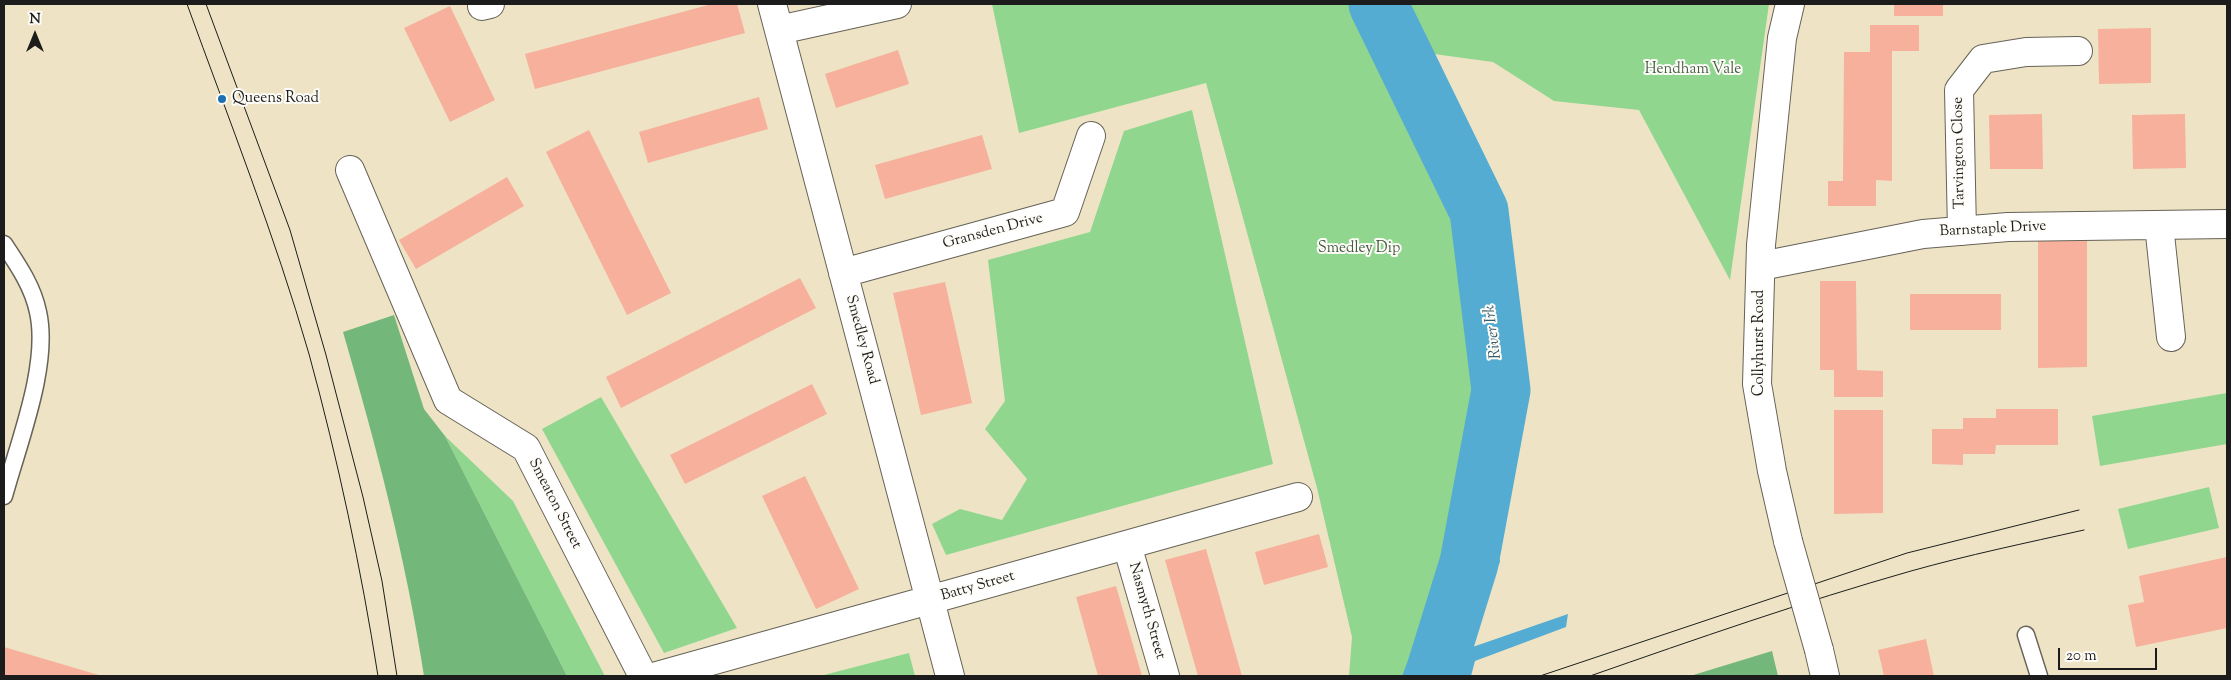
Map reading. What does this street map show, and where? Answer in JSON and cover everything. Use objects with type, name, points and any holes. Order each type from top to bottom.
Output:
[{"type":"street","name":"Smedley Road","points":[[772,4],[950,676]]},
{"type":"street","points":[[779,30],[896,4]]},
{"type":"street","name":"Collyhurst Road","points":[[1790,4],[1782,38],[1761,245],[1757,384],[1772,471],[1788,541],[1825,676]]},
{"type":"street","name":"Tarvington Close","points":[[1962,231],[1959,90],[1983,59],[2026,52],[2078,51]]},
{"type":"street","name":"Gransden Drive","points":[[843,273],[1065,212],[1091,136]]},
{"type":"street","name":"Smeaton Street","points":[[350,170],[448,400],[526,448],[643,676]]},
{"type":"street","name":"Barnstaple Drive","points":[[1761,266],[1923,234],[2008,227],[2227,224]]},
{"type":"street","points":[[2159,225],[2171,337]]},
{"type":"street","name":"Batty Street","points":[[657,676],[1298,496]]},
{"type":"street","name":"Nasmyth Street","points":[[1127,545],[1165,676]]},
{"type":"lane","points":[[4,244],[20,267],[30,288],[38,312],[41,339],[39,366],[31,400],[4,496]]},
{"type":"lane","points":[[2026,634],[2040,676]]},
{"type":"green space","name":"Smedley Dip","points":[[992,4],[1356,4],[1461,218],[1484,429],[1412,667],[1412,676],[1349,676],[1352,637],[1317,488],[1206,83],[1019,133]]},
{"type":"green space","name":"Hendham Vale","points":[[1391,4],[1769,4],[1730,280],[1639,110],[1554,101],[1493,62],[1419,52]]},
{"type":"green space","points":[[1192,110],[1273,464],[946,555],[932,524],[960,509],[1002,520],[1027,479],[985,429],[1005,401],[988,260],[1090,232],[1124,131]]},
{"type":"green space","points":[[394,315],[424,409],[445,436],[567,676],[424,676],[417,632],[389,502],[343,332]]},
{"type":"green space","points":[[2227,393],[2227,444],[2100,466],[2092,416]]},
{"type":"green space","points":[[601,397],[737,628],[664,653],[542,429]]},
{"type":"green space","points":[[445,436],[513,501],[605,676],[567,676]]},
{"type":"green space","points":[[2209,487],[2219,528],[2128,549],[2118,509]]},
{"type":"green space","points":[[1772,651],[1778,676],[1690,676]]},
{"type":"green space","points":[[909,653],[915,676],[820,676]]},
{"type":"water","points":[[1458,506],[1505,508],[1498,543],[1500,562],[1461,651],[1568,614],[1566,627],[1475,661],[1471,676],[1402,676],[1439,583]]},
{"type":"building","points":[[712,4],[737,4],[745,33],[535,89],[525,54]]},
{"type":"building","points":[[1894,4],[1943,4],[1943,16],[1894,16]]},
{"type":"building","points":[[450,6],[495,100],[450,122],[404,28]]},
{"type":"building","points":[[1870,25],[1919,25],[1919,51],[1892,51],[1892,181],[1876,180],[1876,206],[1828,206],[1828,181],[1843,181],[1844,52],[1870,52]]},
{"type":"building","points":[[2151,28],[2151,83],[2099,84],[2098,29]]},
{"type":"building","points":[[898,50],[909,84],[836,108],[825,74]]},
{"type":"building","points":[[759,97],[768,129],[648,163],[639,132]]},
{"type":"building","points":[[2042,114],[2043,169],[1990,169],[1989,115]]},
{"type":"building","points":[[2185,114],[2186,168],[2133,169],[2132,115]]},
{"type":"building","points":[[589,130],[671,293],[627,315],[546,152]]},
{"type":"building","points":[[982,135],[992,169],[885,199],[875,165]]},
{"type":"building","points":[[507,177],[524,206],[416,269],[399,240]]},
{"type":"building","points":[[2038,238],[2087,238],[2087,367],[2038,368]]},
{"type":"building","points":[[800,278],[816,308],[621,408],[606,377]]},
{"type":"building","points":[[1820,281],[1856,281],[1857,370],[1883,371],[1883,397],[1834,397],[1834,370],[1820,370]]},
{"type":"building","points":[[945,282],[972,403],[921,415],[893,293]]},
{"type":"building","points":[[1910,294],[2001,294],[2001,330],[1910,330]]},
{"type":"building","points":[[812,384],[827,414],[685,484],[670,455]]},
{"type":"building","points":[[1996,409],[2058,409],[2058,445],[1996,445],[1995,454],[1963,454],[1963,465],[1932,464],[1932,429],[1963,429],[1963,418],[1996,418]]},
{"type":"building","points":[[1834,410],[1883,410],[1883,513],[1834,514]]},
{"type":"building","points":[[805,476],[859,589],[816,609],[762,496]]},
{"type":"building","points":[[1319,534],[1328,567],[1264,585],[1255,552]]},
{"type":"building","points":[[1206,549],[1242,676],[1198,676],[1165,560]]},
{"type":"building","points":[[2227,557],[2227,628],[2136,647],[2128,605],[2144,602],[2139,576]]},
{"type":"building","points":[[1116,586],[1142,676],[1098,676],[1076,597]]},
{"type":"building","points":[[1926,639],[1934,676],[1884,676],[1878,650]]},
{"type":"building","points":[[4,647],[102,676],[4,676]]},
{"type":"waterway","name":"River Irk","points":[[1378,4],[1479,211],[1501,390],[1469,563],[1434,676]]},
{"type":"tram line","points":[[187,4],[267,222],[309,354],[348,514],[378,676]]},
{"type":"tram line","points":[[206,4],[290,230],[326,355],[363,497],[382,581],[397,676]]},
{"type":"tram line","points":[[1540,676],[1907,553],[2079,510]]},
{"type":"tram line","points":[[1590,676],[1749,621],[1870,583],[1997,549],[2084,530]]},
{"type":"place","name":"Queens Road","points":[[222,99]]}]
